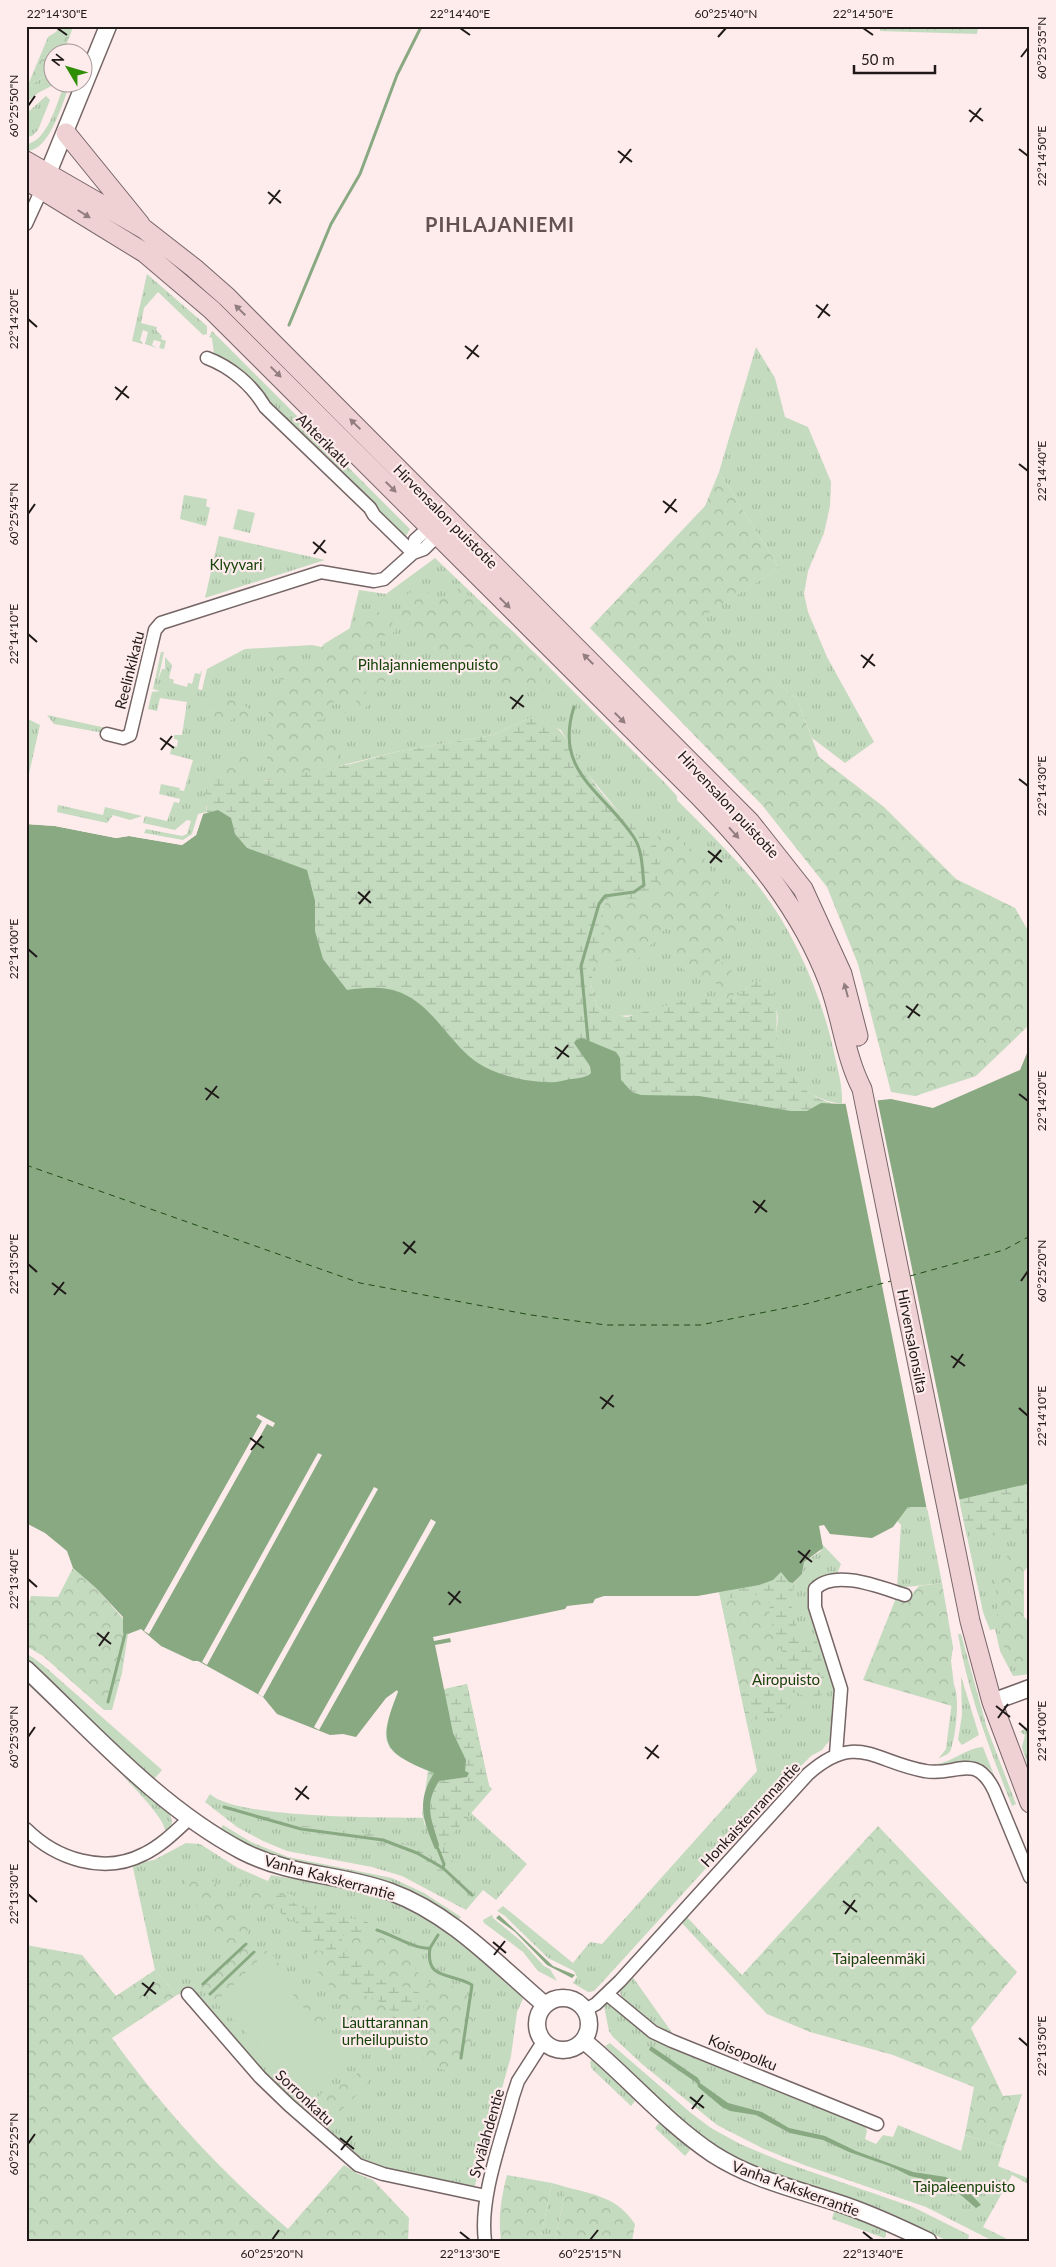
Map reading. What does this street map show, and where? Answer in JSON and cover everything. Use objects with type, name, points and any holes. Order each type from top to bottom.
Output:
[{"type":"main road","points":[[66,133],[144,229]]},
{"type":"main road","points":[[26,160],[39,181]]},
{"type":"main road","name":"Hirvensalon puistotie","points":[[39,181],[144,229],[194,268],[227,297],[750,822],[803,889],[842,974],[865,1067],[862,1089]]},
{"type":"main road","name":"Hirvensalon puistotie","points":[[39,181],[134,245],[182,282],[274,370],[737,835],[790,902],[819,959],[845,1035],[852,1070],[862,1089]]},
{"type":"main road","name":"Hirvensalonsilta","points":[[862,1089],[963,1592],[992,1702],[1030,1804]]},
{"type":"street","points":[[26,224],[39,181],[66,133],[108,26]]},
{"type":"street","name":"Ahterikatu","points":[[207,358],[230,368],[260,397],[265,407],[363,501],[374,515],[413,553]]},
{"type":"street","name":"Reelinkikatu","points":[[107,734],[123,738],[130,735],[155,630],[162,623],[321,572],[374,581],[384,580],[413,553],[415,540],[433,530],[445,516]]},
{"type":"street","points":[[905,1595],[865,1582],[846,1580],[823,1583],[815,1588],[815,1606],[841,1690],[836,1754],[854,1752],[869,1754],[926,1772],[962,1767],[978,1769],[984,1774],[994,1790],[1030,1877]]},
{"type":"street","name":"Vanha Kakskerrantie","points":[[26,1669],[155,1790],[213,1834],[264,1861],[298,1872],[369,1885],[420,1905],[461,1932],[545,2005]]},
{"type":"street","points":[[992,1702],[1030,1688]]},
{"type":"street","name":"Honkaistenrannantie","points":[[585,2010],[607,1994],[808,1774],[836,1754]]},
{"type":"street","points":[[26,1829],[38,1840],[64,1856],[80,1862],[101,1863],[126,1860],[146,1854],[190,1818]]},
{"type":"street","name":"Sorronkatu","points":[[188,1994],[229,2044],[289,2105],[358,2165],[382,2174],[486,2196]]},
{"type":"street","name":"Koisopolku","points":[[607,1994],[654,2032],[666,2038],[876,2124]]},
{"type":"street","points":[[563,1998],[576,2001],[585,2010],[589,2029],[584,2041],[579,2045],[567,2050],[554,2049],[543,2042],[536,2023],[545,2005],[563,1998]]},
{"type":"street","name":"Vanha Kakskerrantie","points":[[584,2041],[610,2062],[682,2130],[727,2162],[760,2178],[845,2206],[928,2241]]},
{"type":"street","name":"Syvälahdentie","points":[[485,2241],[483,2218],[486,2196],[518,2082],[543,2042]]},
{"type":"green space","points":[[60,26],[73,27],[68,42],[46,42],[48,37],[56,32]]},
{"type":"green space","points":[[880,26],[978,26],[977,34],[880,31]]},
{"type":"green space","points":[[42,51],[42,78],[26,88],[26,83],[28,85]]},
{"type":"green space","points":[[42,78],[42,91],[26,103],[26,88]]},
{"type":"green space","points":[[62,92],[67,92],[49,135],[34,149],[26,151],[26,144],[34,142],[46,129]]},
{"type":"green space","points":[[46,96],[50,100],[38,130],[32,136],[26,137],[26,114]]},
{"type":"green space","points":[[147,274],[207,326],[207,334],[203,335],[158,292],[144,308],[141,323],[157,327],[156,330],[162,336],[161,339],[166,341],[164,349],[159,348],[161,342],[154,340],[152,345],[157,348],[145,344],[148,332],[143,330],[140,340],[143,344],[132,341]]},
{"type":"green space","points":[[212,331],[410,529],[406,536],[400,534],[230,362],[214,354],[212,338],[209,337]]},
{"type":"green space","points":[[756,347],[775,378],[785,417],[808,427],[831,482],[830,506],[824,533],[808,571],[804,594],[808,612],[827,657],[874,742],[845,763],[812,738],[797,699],[700,618],[779,568],[719,472]]},
{"type":"green space","points":[[719,472],[779,568],[701,618],[797,699],[819,757],[884,807],[956,879],[1015,908],[1030,934],[1030,1021],[1027,1027],[976,1076],[915,1096],[891,1092],[858,964],[827,887],[762,805],[590,628],[705,506]]},
{"type":"green space","points":[[184,495],[207,499],[206,506],[210,508],[206,526],[180,519]]},
{"type":"green space","points":[[238,509],[255,513],[250,533],[233,529]]},
{"type":"green space","name":"Klyyvari","points":[[219,536],[325,560],[205,598]]},
{"type":"green space","name":"Pihlajanniemenpuisto","points":[[435,558],[539,657],[665,783],[677,796],[677,800],[756,883],[782,920],[804,961],[813,983],[827,1026],[839,1076],[842,1104],[816,1097],[789,1073],[779,1049],[777,1012],[770,999],[755,980],[734,999],[651,1010],[637,1015],[616,1016],[604,1013],[597,1006],[591,985],[592,971],[619,812],[585,771],[561,730],[532,717],[493,735],[395,752],[280,781],[266,780],[206,806],[207,812],[198,814],[192,834],[183,840],[144,833],[146,829],[182,836],[187,834],[191,821],[187,820],[175,830],[143,823],[145,816],[167,821],[174,802],[179,803],[180,799],[159,794],[161,784],[180,788],[179,790],[184,791],[193,760],[170,754],[172,746],[177,747],[178,740],[174,739],[174,735],[182,735],[187,702],[160,698],[157,711],[148,709],[152,692],[160,691],[153,689],[161,652],[164,652],[158,680],[162,669],[165,669],[165,657],[172,665],[169,678],[174,680],[173,683],[187,687],[188,683],[192,684],[195,673],[200,674],[202,670],[198,689],[202,690],[207,669],[245,649],[312,645],[344,652],[359,590],[386,594]]},
{"type":"green space","points":[[422,585],[430,594],[439,597],[449,595],[459,588],[499,619],[514,632],[538,660],[545,674],[547,688],[533,690],[502,684],[499,682],[500,667],[489,659],[487,654],[474,648],[463,647],[439,652],[435,645],[421,644],[413,627],[405,624],[398,615],[411,588]]},
{"type":"green space","points":[[378,612],[389,617],[397,631],[376,639],[390,659],[387,665],[387,681],[365,689],[369,704],[362,711],[354,698],[347,696],[347,713],[344,712],[339,699],[322,708],[325,719],[317,720],[304,714],[306,721],[319,730],[329,732],[337,741],[338,765],[280,781],[266,780],[269,710],[264,705],[268,695],[283,692],[290,680],[276,679],[272,675],[268,660],[272,654],[295,649],[301,662],[310,664],[324,644],[352,627],[364,629],[369,616]]},
{"type":"green space","points":[[222,697],[237,701],[245,706],[255,717],[253,722],[233,718],[226,726],[210,719],[205,708]]},
{"type":"green space","points":[[47,715],[106,728],[104,733],[54,724]]},
{"type":"green space","points":[[532,717],[543,719],[565,737],[602,793],[620,813],[652,839],[658,850],[660,862],[659,877],[650,895],[646,899],[609,898],[602,909],[605,929],[594,962],[591,985],[597,1006],[604,1013],[627,1017],[686,999],[734,999],[755,980],[767,983],[776,1001],[777,1034],[782,1057],[787,1068],[801,1086],[820,1099],[831,1103],[833,1112],[782,1156],[382,1042],[207,812],[206,790],[212,782],[223,778],[280,781],[311,771],[351,764],[395,752],[493,735]]},
{"type":"green space","points":[[26,718],[40,725],[26,787]]},
{"type":"green space","points":[[243,743],[252,750],[250,772],[225,799],[208,786],[220,764],[223,761],[228,764],[229,758],[238,752]]},
{"type":"green space","points":[[58,805],[103,815],[105,807],[142,816],[130,820],[113,815],[107,823],[57,812]]},
{"type":"green space","points":[[663,833],[678,835],[685,846],[703,855],[718,888],[720,900],[744,928],[725,951],[719,962],[731,964],[734,999],[726,1001],[718,999],[715,978],[694,975],[677,963],[673,957],[672,950],[674,929],[665,929],[632,966],[623,960],[602,964],[594,962],[601,948],[603,934],[602,913],[605,903],[609,898],[655,891],[659,859],[652,841]]},
{"type":"green space","points":[[1030,1376],[1030,1521],[997,1536],[977,1532],[967,1537],[959,1499]]},
{"type":"green space","points":[[1030,1473],[1030,1564],[1024,1571],[1024,1617],[1030,1623],[1030,1674],[1013,1676],[1000,1651],[995,1629],[990,1630],[983,1612],[959,1499]]},
{"type":"green space","points":[[907,1507],[927,1507],[942,1583],[897,1588],[901,1525],[897,1521]]},
{"type":"green space","name":"Airopuisto","points":[[822,1544],[841,1564],[837,1574],[815,1582],[809,1589],[810,1603],[836,1684],[833,1736],[822,1750],[811,1756],[779,1788],[594,1991],[588,1992],[573,1983],[577,1977],[574,1971],[548,1958],[505,1916],[497,1911],[503,1906],[573,1963],[590,1942],[602,1944],[757,1771],[719,1592],[794,1583],[802,1574],[804,1562],[821,1551]]},
{"type":"green space","points":[[1030,1550],[1030,1564],[1024,1571],[1024,1617],[1030,1623],[1030,1668],[1013,1661],[1005,1651],[998,1626],[995,1576],[1009,1553]]},
{"type":"green space","points":[[73,1568],[96,1588],[125,1621],[123,1633],[128,1634],[122,1673],[112,1710],[104,1710],[43,1656],[26,1646],[26,1614],[31,1596],[58,1597]]},
{"type":"green space","points":[[789,1571],[794,1587],[791,1599],[794,1621],[804,1638],[816,1639],[828,1682],[823,1694],[810,1700],[798,1693],[789,1692],[785,1716],[763,1718],[747,1723],[741,1695],[765,1677],[782,1652],[769,1629],[773,1623],[769,1616],[770,1604],[760,1594],[740,1598],[720,1596],[719,1592],[697,1596],[697,1588],[704,1579]]},
{"type":"green space","points":[[942,1583],[953,1647],[951,1661],[954,1685],[952,1706],[863,1680],[896,1598],[905,1601],[919,1586]]},
{"type":"green space","points":[[760,1594],[770,1604],[769,1616],[773,1623],[771,1635],[779,1641],[782,1652],[766,1677],[741,1695],[720,1596],[747,1598]]},
{"type":"green space","points":[[958,1634],[961,1634],[987,1728],[1016,1804],[1012,1806],[974,1700]]},
{"type":"green space","points":[[26,1653],[43,1665],[162,1770],[155,1778],[128,1759],[26,1661]]},
{"type":"green space","points":[[392,1674],[439,1691],[467,1684],[489,1786],[492,1789],[444,1844],[454,1864],[443,1872],[388,1845],[304,1832],[222,1806],[298,1825],[380,1835],[411,1846],[430,1856],[434,1854],[435,1849],[422,1814],[428,1771],[400,1757],[387,1742],[388,1722],[398,1692],[397,1690],[386,1698],[375,1712]]},
{"type":"green space","points":[[961,1676],[979,1735],[962,1745],[958,1740],[962,1715]]},
{"type":"green space","points":[[26,1677],[169,1812],[172,1821],[171,1829],[145,1849],[143,1847],[165,1832],[161,1821],[128,1781],[26,1683]]},
{"type":"green space","points":[[467,1684],[489,1786],[492,1789],[471,1813],[527,1864],[496,1900],[483,1890],[466,1910],[402,1876],[372,1867],[287,1851],[237,1827],[205,1802],[210,1794],[225,1802],[249,1808],[344,1817],[423,1818],[425,1826],[453,1733],[444,1689]]},
{"type":"green space","points":[[954,1685],[957,1707],[953,1743],[950,1751],[939,1758],[946,1749]]},
{"type":"green space","points":[[1027,1727],[1030,1729],[1030,1774],[1022,1747],[1025,1735],[1020,1732]]},
{"type":"green space","points":[[983,1747],[994,1775],[981,1764],[966,1762],[932,1768],[933,1764],[945,1762],[970,1750]]},
{"type":"green space","points":[[223,1825],[251,1842],[288,1857],[392,1878],[424,1893],[461,1917],[458,1920],[263,1854],[220,1830]]},
{"type":"green space","name":"Taipaleenmäki","points":[[878,1826],[1017,1972],[971,2028],[1003,2096],[1022,2094],[1004,2147],[965,2135],[974,2087],[893,2055],[810,2032],[767,2014],[707,1950],[713,1945],[742,1975]]},
{"type":"green space","name":"Lauttarannan urheilupuisto","points":[[186,1843],[200,1844],[238,1868],[268,1881],[271,1875],[328,1884],[356,1889],[402,1904],[439,1924],[457,1937],[520,1994],[523,1999],[517,2012],[511,2056],[474,2189],[368,2165],[302,2112],[182,1993],[177,1995],[155,1970],[132,1863],[142,1860],[143,1862],[154,1860]]},
{"type":"green space","points":[[188,1874],[198,1874],[213,1881],[249,1924],[245,1940],[255,1950],[269,1951],[325,2020],[327,2025],[321,2030],[262,1957],[216,2002],[200,1989],[201,1984],[224,1960],[226,1951],[208,1932],[208,1920],[190,1895],[186,1884],[185,1878]]},
{"type":"green space","points":[[232,1880],[260,1889],[271,1890],[276,1888],[318,1907],[317,1911],[275,1895],[271,1895],[271,1903],[277,1909],[270,1910],[257,1907],[235,1891],[231,1886]]},
{"type":"green space","points":[[279,1894],[302,1908],[338,1913],[353,1919],[365,1920],[377,1930],[373,1934],[348,1932],[342,1937],[342,1947],[381,1980],[423,1994],[428,2001],[413,2012],[403,2014],[394,2012],[371,1997],[350,1990],[344,1983],[333,1954],[329,1950],[317,1949],[309,1944],[300,1925],[283,1915],[271,1903],[271,1895]]},
{"type":"green space","points":[[492,1915],[493,1918],[521,1941],[544,1966],[550,1969],[557,1981],[538,1971],[523,1952],[484,1923],[483,1920]]},
{"type":"green space","points":[[686,1916],[713,1945],[707,1950],[681,1922]]},
{"type":"green space","points":[[349,1932],[373,1934],[406,1948],[416,1956],[415,1970],[431,1983],[452,1986],[463,1991],[476,2007],[469,2055],[445,2070],[428,2065],[405,2033],[395,2025],[360,2018],[347,2009],[333,1995],[327,1980],[312,1967],[307,1956],[312,1948],[319,1951],[329,1950],[334,1953],[341,1979],[359,1995],[374,1998],[395,2012],[424,2007],[428,2001],[419,1993],[377,1978],[360,1966],[342,1947],[342,1937]]},
{"type":"green space","points":[[26,1945],[82,1955],[116,1996],[155,1970],[177,1995],[112,2038],[152,2090],[194,2139],[288,2229],[344,2165],[358,2174],[373,2180],[409,2218],[408,2241],[26,2241]]},
{"type":"green space","points":[[262,1957],[350,2064],[310,2100],[216,2002]]},
{"type":"green space","points":[[632,1976],[673,2034],[656,2025],[623,1999],[620,1993],[622,1987]]},
{"type":"green space","name":"Taipaleenpuisto","points":[[609,2002],[623,2013],[865,2126],[867,2131],[865,2139],[876,2144],[883,2135],[893,2137],[898,2125],[961,2151],[965,2135],[1004,2147],[998,2166],[1030,2179],[1030,2185],[1012,2175],[983,2227],[1011,2241],[993,2241],[926,2207],[804,2165],[764,2149],[717,2125],[642,2064],[613,2037],[609,2031],[604,2006]]},
{"type":"green space","points":[[610,2043],[711,2128],[740,2144],[783,2162],[913,2207],[969,2235],[968,2241],[948,2241],[904,2221],[760,2171],[717,2149],[683,2123],[605,2046]]},
{"type":"green space","points":[[591,2060],[617,2078],[635,2101],[631,2106],[592,2069]]},
{"type":"green space","points":[[358,2073],[366,2074],[369,2078],[364,2088],[335,2116],[328,2117],[319,2104],[324,2090],[347,2082]]},
{"type":"green space","points":[[659,2123],[682,2138],[690,2150],[685,2156],[655,2128]]},
{"type":"green space","points":[[507,2175],[552,2183],[540,2241],[501,2241],[501,2208]]},
{"type":"green space","points":[[552,2183],[566,2187],[555,2241],[540,2241]]},
{"type":"green space","points":[[566,2187],[605,2198],[621,2208],[635,2224],[632,2241],[555,2241]]},
{"type":"green space","points":[[834,2212],[846,2212],[886,2229],[886,2236],[884,2238],[832,2219]]},
{"type":"shaded area","points":[[218,810],[231,818],[235,834],[247,848],[307,870],[315,901],[315,931],[323,959],[347,990],[384,988],[408,996],[429,1012],[456,1043],[475,1061],[492,1071],[505,1075],[525,1080],[546,1082],[586,1076],[591,1073],[590,1066],[574,1043],[582,1038],[616,1052],[620,1058],[621,1080],[632,1092],[641,1095],[699,1096],[791,1111],[807,1111],[821,1103],[842,1104],[891,1099],[933,1108],[1020,1070],[1030,1046],[1030,1473],[1027,1484],[927,1507],[908,1507],[893,1527],[872,1538],[830,1534],[824,1525],[819,1526],[823,1548],[804,1562],[802,1574],[793,1583],[789,1582],[781,1572],[773,1580],[759,1585],[697,1596],[604,1596],[595,1599],[593,1603],[567,1606],[565,1609],[433,1637],[434,1641],[450,1638],[451,1642],[435,1645],[453,1733],[466,1760],[465,1771],[469,1773],[467,1777],[439,1781],[434,1790],[431,1798],[430,1813],[439,1845],[438,1849],[435,1849],[431,1839],[423,1811],[425,1793],[434,1773],[404,1759],[389,1744],[387,1735],[388,1724],[397,1690],[386,1698],[356,1737],[343,1734],[330,1735],[277,1714],[263,1697],[198,1661],[193,1661],[161,1646],[141,1629],[128,1634],[123,1633],[123,1617],[96,1588],[73,1568],[67,1551],[45,1533],[26,1523],[26,824],[55,826],[116,838],[129,836],[182,845],[196,835],[203,814]]},
{"type":"shaded area","points":[[499,1915],[553,1966],[575,1975],[572,1978],[547,1965],[515,1932],[496,1918]]},
{"type":"shaded area","points":[[651,2046],[698,2078],[700,2083],[728,2103],[762,2112],[789,2128],[825,2136],[856,2151],[913,2172],[946,2177],[968,2191],[981,2205],[976,2208],[949,2185],[910,2176],[823,2140],[790,2133],[756,2115],[730,2111],[722,2107],[698,2087],[697,2083],[649,2050]]},
{"type":"pier","points":[[200,814],[203,814],[196,835],[182,845],[129,836],[116,838],[55,826],[26,824],[26,821],[56,824],[116,836],[129,834],[181,842],[194,834]]},
{"type":"pier","points":[[877,1098],[960,1502],[927,1510],[845,1101]]},
{"type":"pier","points":[[258,1414],[275,1423],[273,1427],[267,1424],[149,1634],[144,1631],[262,1421],[256,1417]]},
{"type":"pier","points":[[318,1453],[322,1455],[207,1665],[202,1662]]},
{"type":"pier","points":[[374,1487],[378,1489],[263,1697],[258,1694]]},
{"type":"pier","points":[[431,1519],[436,1522],[319,1730],[314,1727]]},
{"type":"waterway","points":[[289,325],[331,224],[360,174],[397,75],[421,27]]},
{"type":"waterway","points":[[574,707],[569,729],[570,748],[576,765],[596,793],[621,820],[636,841],[642,860],[644,885],[634,892],[605,896],[599,904],[581,966],[588,1040]]},
{"type":"waterway","points":[[108,1702],[125,1634]]},
{"type":"waterway","points":[[224,1807],[301,1829],[383,1840],[417,1853],[443,1868]]},
{"type":"waterway","points":[[438,1849],[444,1864],[443,1868],[472,1895]]},
{"type":"waterway","points":[[377,1930],[411,1945],[424,1948],[430,1948],[438,1935]]},
{"type":"waterway","points":[[203,1984],[246,1944]]},
{"type":"waterway","points":[[430,1948],[430,1959],[436,1971],[472,1985],[461,2058]]},
{"type":"waterway","points":[[210,1994],[254,1952]]},
{"type":"ferry route","points":[[26,1165],[360,1283],[531,1315],[606,1325],[700,1325],[806,1304],[891,1281]]},
{"type":"ferry route","points":[[910,1276],[1004,1250],[1030,1236]]},
{"type":"district","name":"PIHLAJANIEMI","points":[[500,224]]}]
